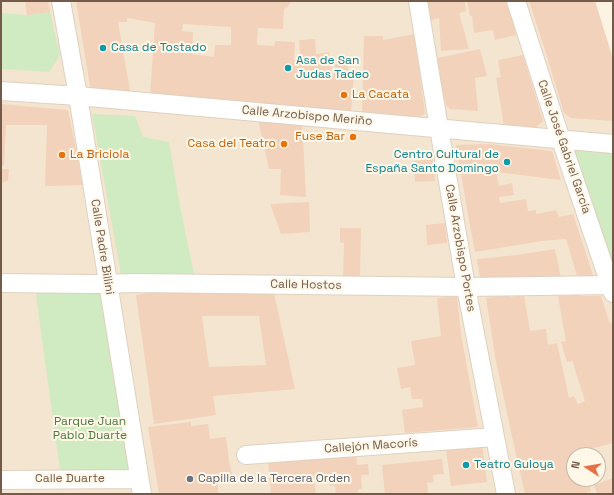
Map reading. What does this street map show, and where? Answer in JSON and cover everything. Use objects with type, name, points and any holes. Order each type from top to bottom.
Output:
[{"type":"street","name":"Calle Padre Billini","points":[[61,1],[78,96],[141,487]]},
{"type":"street","name":"Calle Arzobispo Portes","points":[[418,1],[438,128],[466,287],[506,494]]},
{"type":"street","name":"Calle José Gabriel García","points":[[516,1],[561,140],[612,289]]},
{"type":"street","name":"Calle Arzobispo Meriño","points":[[1,91],[78,96],[613,144]]},
{"type":"street","name":"Calle Hostos","points":[[1,283],[154,283],[612,289]]},
{"type":"street","name":"Callejón Macorís","points":[[246,455],[495,437]]},
{"type":"street","name":"Calle Duarte","points":[[1,480],[141,487]]},
{"type":"shaded area","points":[[1,1],[595,1],[613,59],[613,494],[1,494]]},
{"type":"green space","points":[[50,12],[60,55],[49,72],[1,69],[1,13],[27,15]]},
{"type":"green space","points":[[92,114],[135,116],[143,137],[169,142],[194,274],[121,274]]},
{"type":"green space","points":[[569,149],[613,153],[613,271]]},
{"type":"green space","name":"Parque Juan Pablo Duarte","points":[[35,288],[103,290],[131,471],[60,470]]},
{"type":"building","points":[[25,1],[48,1],[50,12],[27,15]]},
{"type":"building","points":[[76,1],[291,1],[288,7],[284,9],[283,29],[258,28],[257,45],[274,46],[275,41],[295,42],[294,60],[301,61],[299,40],[315,39],[316,54],[329,52],[333,79],[335,64],[348,65],[347,73],[354,73],[351,113],[150,96],[155,23],[127,18],[127,22],[118,22],[131,96],[91,92]],"holes":[[[183,24],[231,27],[231,45],[215,45],[214,57],[192,54],[193,32],[182,31]]]},
{"type":"building","points":[[427,1],[465,1],[466,11],[459,13],[469,49],[441,51],[439,18],[430,21]]},
{"type":"building","points":[[467,1],[507,1],[516,35],[495,40],[493,30],[474,33],[472,16],[470,16]]},
{"type":"building","points":[[529,1],[595,1],[613,59],[613,121],[571,118],[564,113]]},
{"type":"building","points":[[414,34],[425,113],[418,119],[362,115],[364,36],[383,36],[383,40]]},
{"type":"building","points":[[480,49],[487,76],[475,78],[478,111],[450,109],[446,105],[441,83],[437,84],[435,75],[440,73],[440,70],[435,69],[433,59]]},
{"type":"building","points":[[523,55],[543,121],[535,128],[504,126],[496,78],[501,77],[498,60]]},
{"type":"building","name":"La Briciola","points":[[1,104],[68,110],[83,185],[45,186],[47,125],[6,125],[4,166],[1,166]]},
{"type":"building","name":"Casa del Teatro","points":[[257,116],[302,118],[306,197],[280,195],[281,169],[269,169]]},
{"type":"building","points":[[488,144],[552,151],[561,180],[496,172],[499,186],[512,183],[514,195],[499,197],[500,203],[526,199],[528,211],[536,210],[536,214],[556,210],[559,217],[573,214],[594,278],[578,279],[566,239],[542,241],[475,252],[456,145]]},
{"type":"building","points":[[433,159],[435,181],[415,182],[414,161]]},
{"type":"building","points":[[1,169],[9,169],[8,181],[1,183]]},
{"type":"building","points":[[309,202],[310,232],[281,234],[270,204]]},
{"type":"building","points":[[445,223],[447,243],[427,245],[426,225]]},
{"type":"building","points":[[340,228],[361,228],[360,280],[343,280],[344,243],[340,242]]},
{"type":"building","points":[[555,249],[561,278],[480,278],[477,259]]},
{"type":"building","points":[[198,286],[198,293],[274,293],[295,389],[213,396],[216,415],[154,424],[136,295]],"holes":[[[202,316],[259,316],[266,365],[209,367]]]},
{"type":"building","points":[[524,295],[530,331],[546,329],[548,345],[557,343],[569,398],[574,396],[578,404],[585,401],[573,361],[567,362],[561,342],[566,341],[558,296],[601,296],[610,324],[612,323],[613,326],[613,443],[598,447],[566,447],[566,487],[590,487],[591,492],[586,492],[587,494],[525,494],[495,356],[486,298]]},
{"type":"building","points":[[457,296],[461,334],[478,427],[405,433],[402,410],[423,407],[422,399],[412,399],[410,387],[401,389],[397,368],[415,365],[411,341],[441,336],[437,298]]},
{"type":"building","points":[[191,422],[191,426],[208,424],[210,439],[226,437],[229,462],[233,477],[218,480],[218,494],[159,494],[148,427]]},
{"type":"building","name":"Teatro Guloya","points":[[482,444],[487,482],[451,486],[446,449]]},
{"type":"building","points":[[356,453],[357,465],[368,464],[369,475],[361,475],[362,489],[358,489],[358,494],[336,494],[335,486],[330,486],[330,479],[314,480],[316,494],[271,494],[268,460]]},
{"type":"building","points":[[442,459],[444,474],[433,475],[434,482],[427,483],[428,494],[385,494],[382,465]]},
{"type":"building","points":[[613,478],[613,494],[597,494],[595,487],[606,487],[606,481]]},
{"type":"place","name":"Casa de Tostado","points":[[103,48]]},
{"type":"place","name":"Asa de San Judas Tadeo","points":[[288,68]]},
{"type":"place","name":"La Cacata","points":[[344,95]]},
{"type":"place","name":"Fuse Bar","points":[[353,137]]},
{"type":"place","name":"Casa del Teatro","points":[[284,144]]},
{"type":"place","name":"La Briciola","points":[[62,155]]},
{"type":"place","name":"Centro Cultural de España Santo Domingo","points":[[507,162]]},
{"type":"place","name":"Teatro Guloya","points":[[466,465]]},
{"type":"place","name":"Capilla de la Tercera Orden","points":[[190,479]]}]
